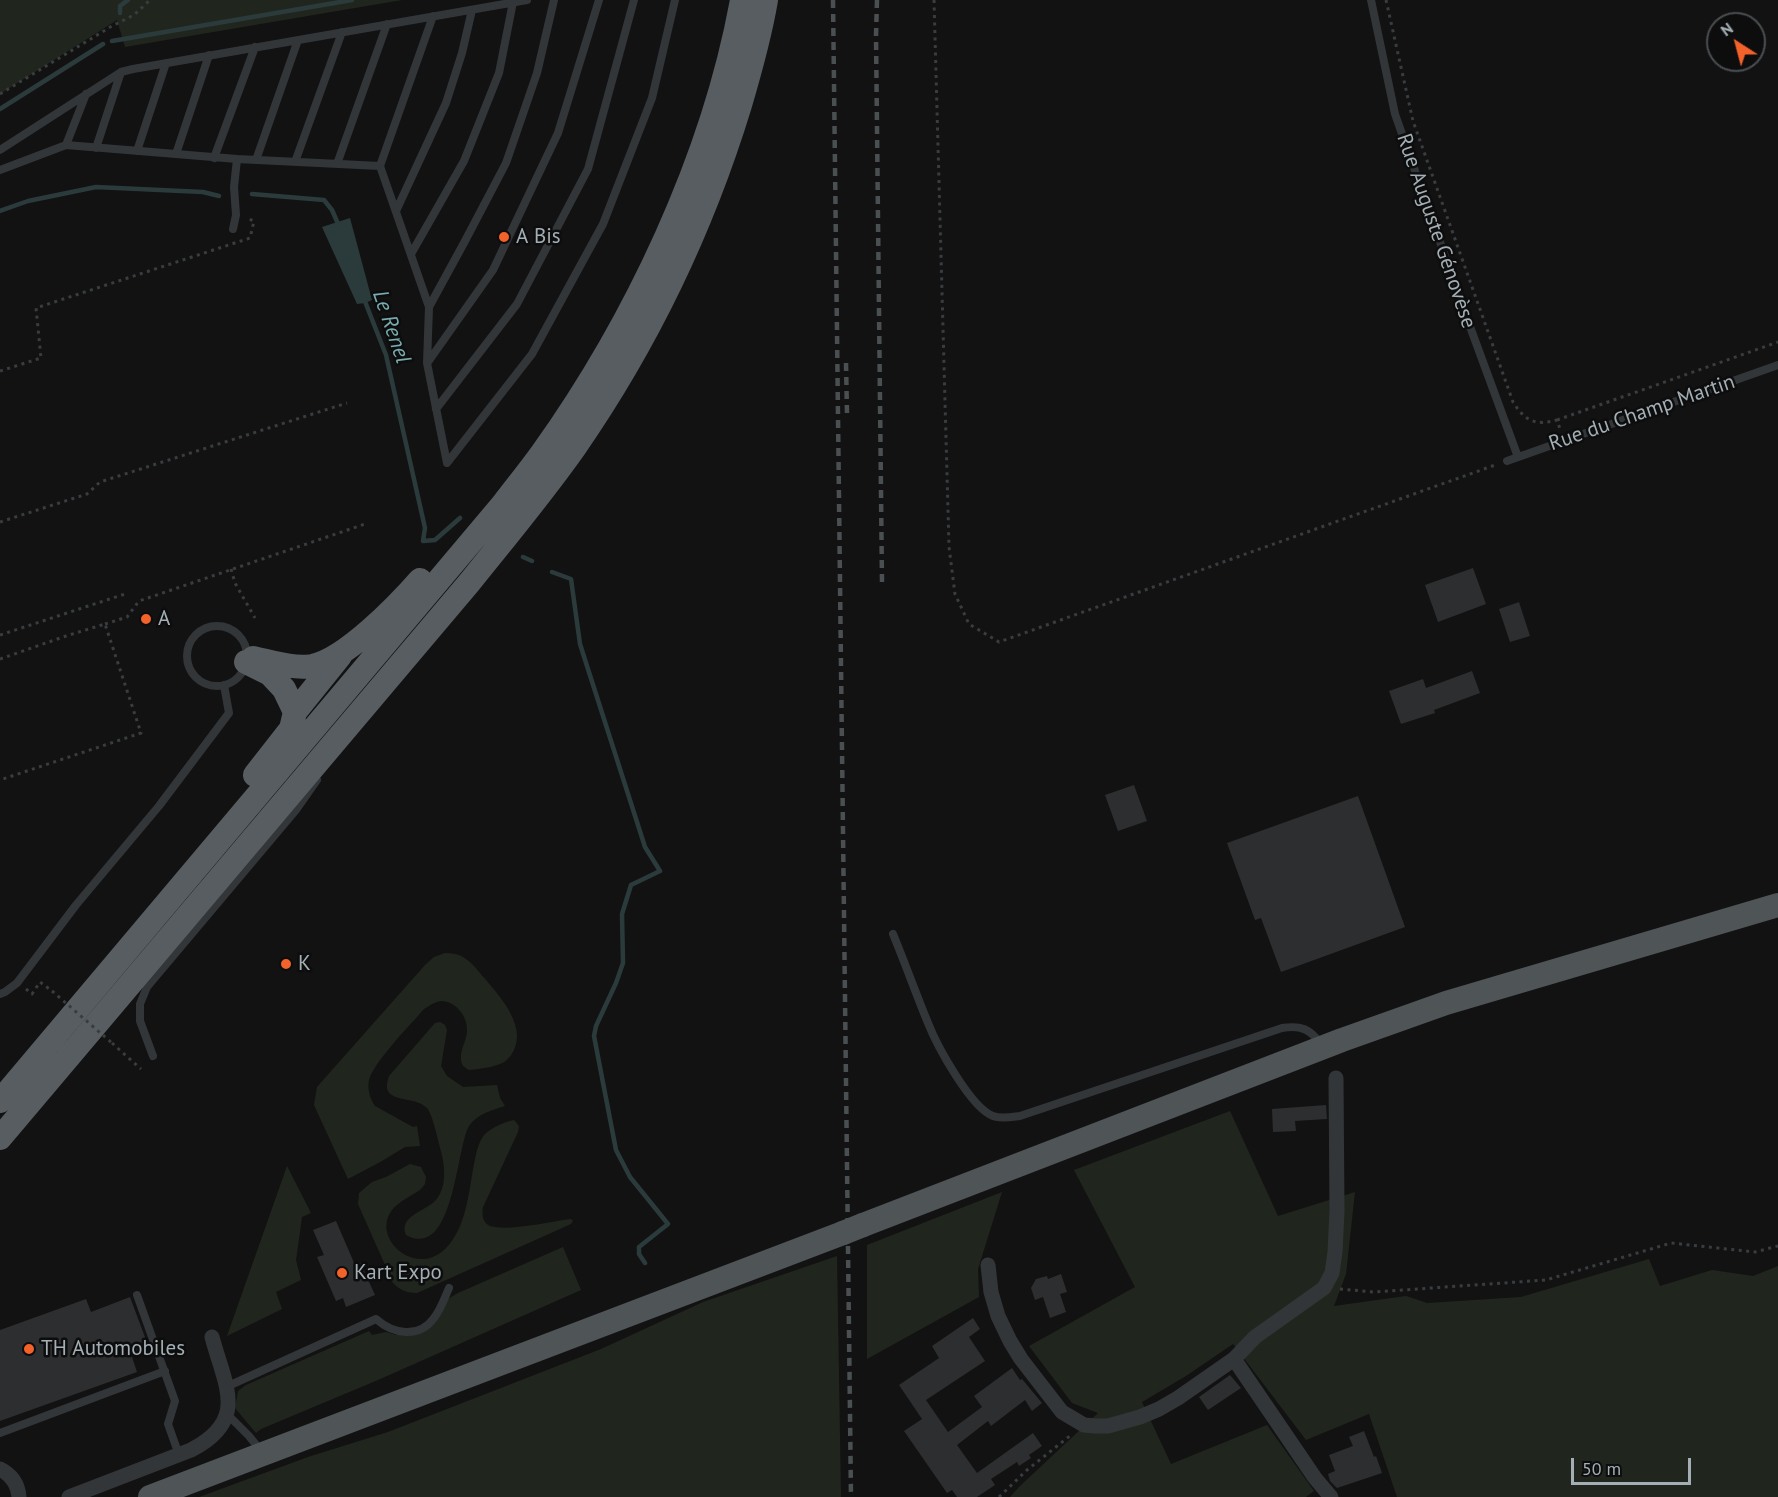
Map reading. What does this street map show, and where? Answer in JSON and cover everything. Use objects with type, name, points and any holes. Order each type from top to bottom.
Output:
[{"type":"highway","points":[[4,1096],[489,520],[541,454],[576,403],[616,335],[651,268],[671,223],[705,138],[725,73],[742,0]]},
{"type":"highway","points":[[0,1140],[504,540],[575,446],[641,339],[692,235],[725,155],[748,79],[766,0]]},
{"type":"highway","points":[[4,1096],[291,729],[295,712],[348,648],[400,602],[576,403]]},
{"type":"highway","points":[[247,660],[311,666],[348,648]]},
{"type":"highway","points":[[247,660],[270,674],[284,689],[295,712]]},
{"type":"main road","points":[[150,1497],[1446,1003],[1778,905]]},
{"type":"street","points":[[988,1265],[993,1304],[1010,1341],[1055,1404],[1072,1419],[1084,1425],[1095,1426],[1162,1413],[1234,1359],[1255,1337],[1324,1288],[1332,1273],[1337,1211],[1336,1078]]},
{"type":"street","points":[[69,1497],[179,1455],[206,1443],[216,1434],[224,1423],[229,1402],[212,1337]]},
{"type":"street","points":[[1234,1359],[1315,1478],[1331,1497]]},
{"type":"street","points":[[0,1470],[13,1478],[23,1494]]},
{"type":"lane","points":[[0,150],[121,72],[527,0]]},
{"type":"lane","points":[[429,307],[506,163],[537,73],[554,0]]},
{"type":"lane","points":[[427,363],[493,270],[553,144],[599,0]]},
{"type":"lane","points":[[436,409],[517,304],[588,169],[634,0]]},
{"type":"lane","points":[[433,16],[380,166],[429,307],[427,363],[447,463],[532,354],[603,224],[652,98],[675,0]]},
{"type":"lane","name":"Rue Auguste Génovèse","points":[[1371,0],[1395,114],[1518,457]]},
{"type":"lane","points":[[411,254],[464,161],[499,73],[513,2]]},
{"type":"lane","points":[[396,211],[446,104],[462,54],[472,10]]},
{"type":"lane","points":[[337,164],[387,24]]},
{"type":"lane","points":[[295,162],[342,32]]},
{"type":"lane","points":[[256,160],[298,40]]},
{"type":"lane","points":[[214,158],[255,47]]},
{"type":"lane","points":[[176,154],[209,55]]},
{"type":"lane","points":[[137,151],[166,63]]},
{"type":"lane","points":[[96,148],[121,72]]},
{"type":"lane","points":[[66,145],[86,94]]},
{"type":"lane","points":[[0,170],[66,145],[214,158],[380,166]]},
{"type":"lane","points":[[233,229],[236,215],[234,188],[237,159]]},
{"type":"lane","name":"Rue du Champ Martin","points":[[1507,460],[1778,365]]},
{"type":"lane","points":[[213,626],[230,629],[243,641],[246,649],[247,660],[238,677],[224,685],[206,684],[192,673],[188,665],[187,656],[192,640],[198,633],[213,626]]},
{"type":"lane","points":[[336,755],[409,654]]},
{"type":"lane","points":[[0,994],[17,983],[76,905],[159,806],[229,713],[224,685]]},
{"type":"lane","points":[[153,1056],[140,1021],[140,1004],[147,987],[296,810],[322,773]]},
{"type":"lane","points":[[893,934],[929,1025],[944,1053],[976,1104],[994,1117],[1020,1116],[1293,1026],[1306,1028],[1323,1048]]},
{"type":"lane","points":[[226,1387],[376,1319],[397,1332],[421,1329],[434,1318],[449,1287]]},
{"type":"lane","points":[[137,1295],[175,1401],[168,1424],[179,1455]]},
{"type":"lane","points":[[0,1433],[165,1371]]},
{"type":"lane","points":[[227,1414],[263,1454]]},
{"type":"path","points":[[0,94],[134,15],[150,0]]},
{"type":"path","points":[[934,0],[949,547],[955,594],[969,624],[999,642],[1507,460]]},
{"type":"path","points":[[1386,0],[1413,121],[1513,402],[1520,413],[1536,423],[1557,420],[1778,342]]},
{"type":"path","points":[[0,371],[41,358],[36,308],[250,238],[254,221],[236,215]]},
{"type":"path","points":[[0,522],[87,494],[100,482],[347,403]]},
{"type":"path","points":[[1557,420],[1564,440]]},
{"type":"path","points":[[0,659],[128,617],[139,601],[368,523]]},
{"type":"path","points":[[231,569],[235,583],[255,618]]},
{"type":"path","points":[[0,635],[128,593]]},
{"type":"path","points":[[0,780],[141,733],[105,624]]},
{"type":"path","points":[[32,994],[40,982],[141,1070]]},
{"type":"path","points":[[1324,1288],[1374,1292],[1546,1280],[1671,1242],[1755,1252],[1778,1246]]},
{"type":"path","points":[[999,1497],[1027,1470],[1084,1425]]},
{"type":"shaded area","points":[[0,0],[402,0],[125,47],[117,20],[0,94]]},
{"type":"shaded area","points":[[350,218],[372,300],[365,303],[357,304],[322,227]]},
{"type":"shaded area","points":[[445,953],[464,957],[506,1005],[516,1028],[517,1039],[514,1050],[507,1060],[500,1064],[469,1070],[463,1066],[461,1061],[467,1031],[463,1015],[452,1004],[441,1001],[424,1009],[377,1064],[368,1083],[369,1094],[375,1106],[413,1127],[417,1126],[420,1146],[405,1147],[348,1179],[314,1105],[317,1087],[425,965],[434,957]]},
{"type":"shaded area","points":[[440,1022],[447,1030],[441,1066],[447,1076],[463,1087],[497,1085],[500,1098],[505,1106],[480,1115],[469,1126],[444,1218],[434,1232],[422,1239],[406,1235],[406,1223],[409,1218],[432,1204],[440,1195],[444,1177],[441,1151],[427,1108],[414,1101],[393,1096],[388,1092],[387,1085],[389,1076],[435,1023]]},
{"type":"shaded area","points":[[1230,1111],[1278,1216],[1355,1192],[1346,1274],[1334,1306],[1406,1296],[1427,1303],[1521,1297],[1649,1259],[1660,1286],[1712,1270],[1753,1276],[1778,1266],[1778,1497],[1397,1497],[1369,1414],[1306,1440],[1233,1344],[1142,1402],[1171,1464],[1267,1425],[1314,1491],[1306,1497],[1010,1497],[1098,1413],[1072,1403],[1029,1346],[1135,1287],[1074,1170]]},
{"type":"shaded area","points":[[514,1120],[519,1126],[518,1132],[483,1207],[485,1221],[488,1225],[504,1228],[571,1219],[573,1221],[571,1224],[417,1293],[398,1288],[393,1283],[358,1204],[359,1193],[372,1182],[410,1164],[421,1167],[426,1177],[425,1184],[392,1210],[387,1221],[387,1232],[392,1243],[400,1252],[423,1259],[436,1256],[448,1246],[460,1227],[481,1140],[492,1129]]},
{"type":"shaded area","points":[[287,1166],[311,1213],[302,1217],[296,1260],[301,1280],[276,1292],[282,1309],[227,1336]]},
{"type":"shaded area","points":[[1002,1192],[978,1269],[979,1297],[867,1359],[867,1245]]},
{"type":"shaded area","points":[[563,1247],[581,1290],[256,1433],[235,1408],[238,1391],[246,1385],[369,1331],[372,1335],[386,1332],[396,1335],[419,1333],[448,1299],[458,1293]]},
{"type":"shaded area","points":[[837,1256],[841,1497],[199,1497],[308,1457],[388,1432],[601,1349],[703,1302]]},
{"type":"building","points":[[1473,568],[1486,604],[1438,622],[1425,585]]},
{"type":"building","points":[[1519,602],[1530,636],[1510,642],[1499,609]]},
{"type":"building","points":[[1472,671],[1480,693],[1434,710],[1435,713],[1401,724],[1389,691],[1423,679],[1426,688]]},
{"type":"building","points":[[1134,785],[1147,821],[1118,831],[1105,795]]},
{"type":"building","points":[[1358,796],[1405,927],[1281,972],[1261,918],[1255,920],[1227,843]]},
{"type":"building","points":[[1326,1105],[1327,1119],[1295,1121],[1296,1131],[1273,1132],[1272,1109]]},
{"type":"building","points":[[336,1221],[355,1265],[360,1262],[375,1295],[346,1307],[343,1298],[336,1301],[317,1257],[324,1255],[313,1230]]},
{"type":"building","points":[[1061,1274],[1067,1292],[1060,1294],[1066,1312],[1050,1318],[1043,1297],[1035,1300],[1031,1288],[1036,1279],[1047,1276],[1048,1279]]},
{"type":"building","points":[[130,1297],[149,1348],[131,1354],[137,1372],[0,1421],[0,1330],[86,1299],[91,1312]]},
{"type":"building","points":[[973,1318],[980,1329],[969,1337],[985,1361],[926,1400],[948,1432],[982,1407],[974,1396],[1012,1368],[1042,1403],[1032,1411],[1025,1400],[991,1426],[988,1421],[957,1445],[977,1473],[1033,1433],[1042,1446],[1029,1455],[1031,1458],[1019,1466],[1017,1462],[991,1479],[995,1485],[977,1497],[957,1497],[952,1490],[947,1493],[904,1431],[922,1419],[899,1385],[939,1358],[932,1346]]},
{"type":"building","points":[[1230,1375],[1241,1388],[1208,1410],[1199,1397]]},
{"type":"building","points":[[1364,1431],[1382,1473],[1337,1488],[1330,1481],[1328,1474],[1335,1471],[1329,1455],[1353,1446],[1349,1437]]},
{"type":"waterway","points":[[120,13],[120,6],[128,0]]},
{"type":"waterway","points":[[112,41],[352,0]]},
{"type":"waterway","points":[[0,109],[103,44]]},
{"type":"waterway","name":"Le Renel","points":[[0,211],[28,201],[96,187],[203,192],[219,196]]},
{"type":"waterway","name":"Le Renel","points":[[252,194],[324,200],[332,210],[339,226]]},
{"type":"waterway","name":"Le Renel","points":[[364,299],[386,355],[425,528],[423,541],[435,540],[460,518]]},
{"type":"waterway","points":[[523,557],[532,561]]},
{"type":"waterway","points":[[552,572],[571,579],[580,644],[645,847],[660,871],[631,885],[622,914],[623,963],[596,1026],[594,1036],[616,1150],[630,1177],[668,1224],[639,1247],[639,1254],[645,1263]]},
{"type":"railway","points":[[833,0],[851,1497]]},
{"type":"railway","points":[[877,0],[882,582]]},
{"type":"railway","points":[[846,363],[847,414]]},
{"type":"place","name":"A Bis","points":[[504,237]]},
{"type":"place","name":"A","points":[[146,619]]},
{"type":"place","name":"K","points":[[286,964]]},
{"type":"place","name":"Kart Expo","points":[[342,1273]]},
{"type":"place","name":"TH Automobiles","points":[[29,1349]]}]
